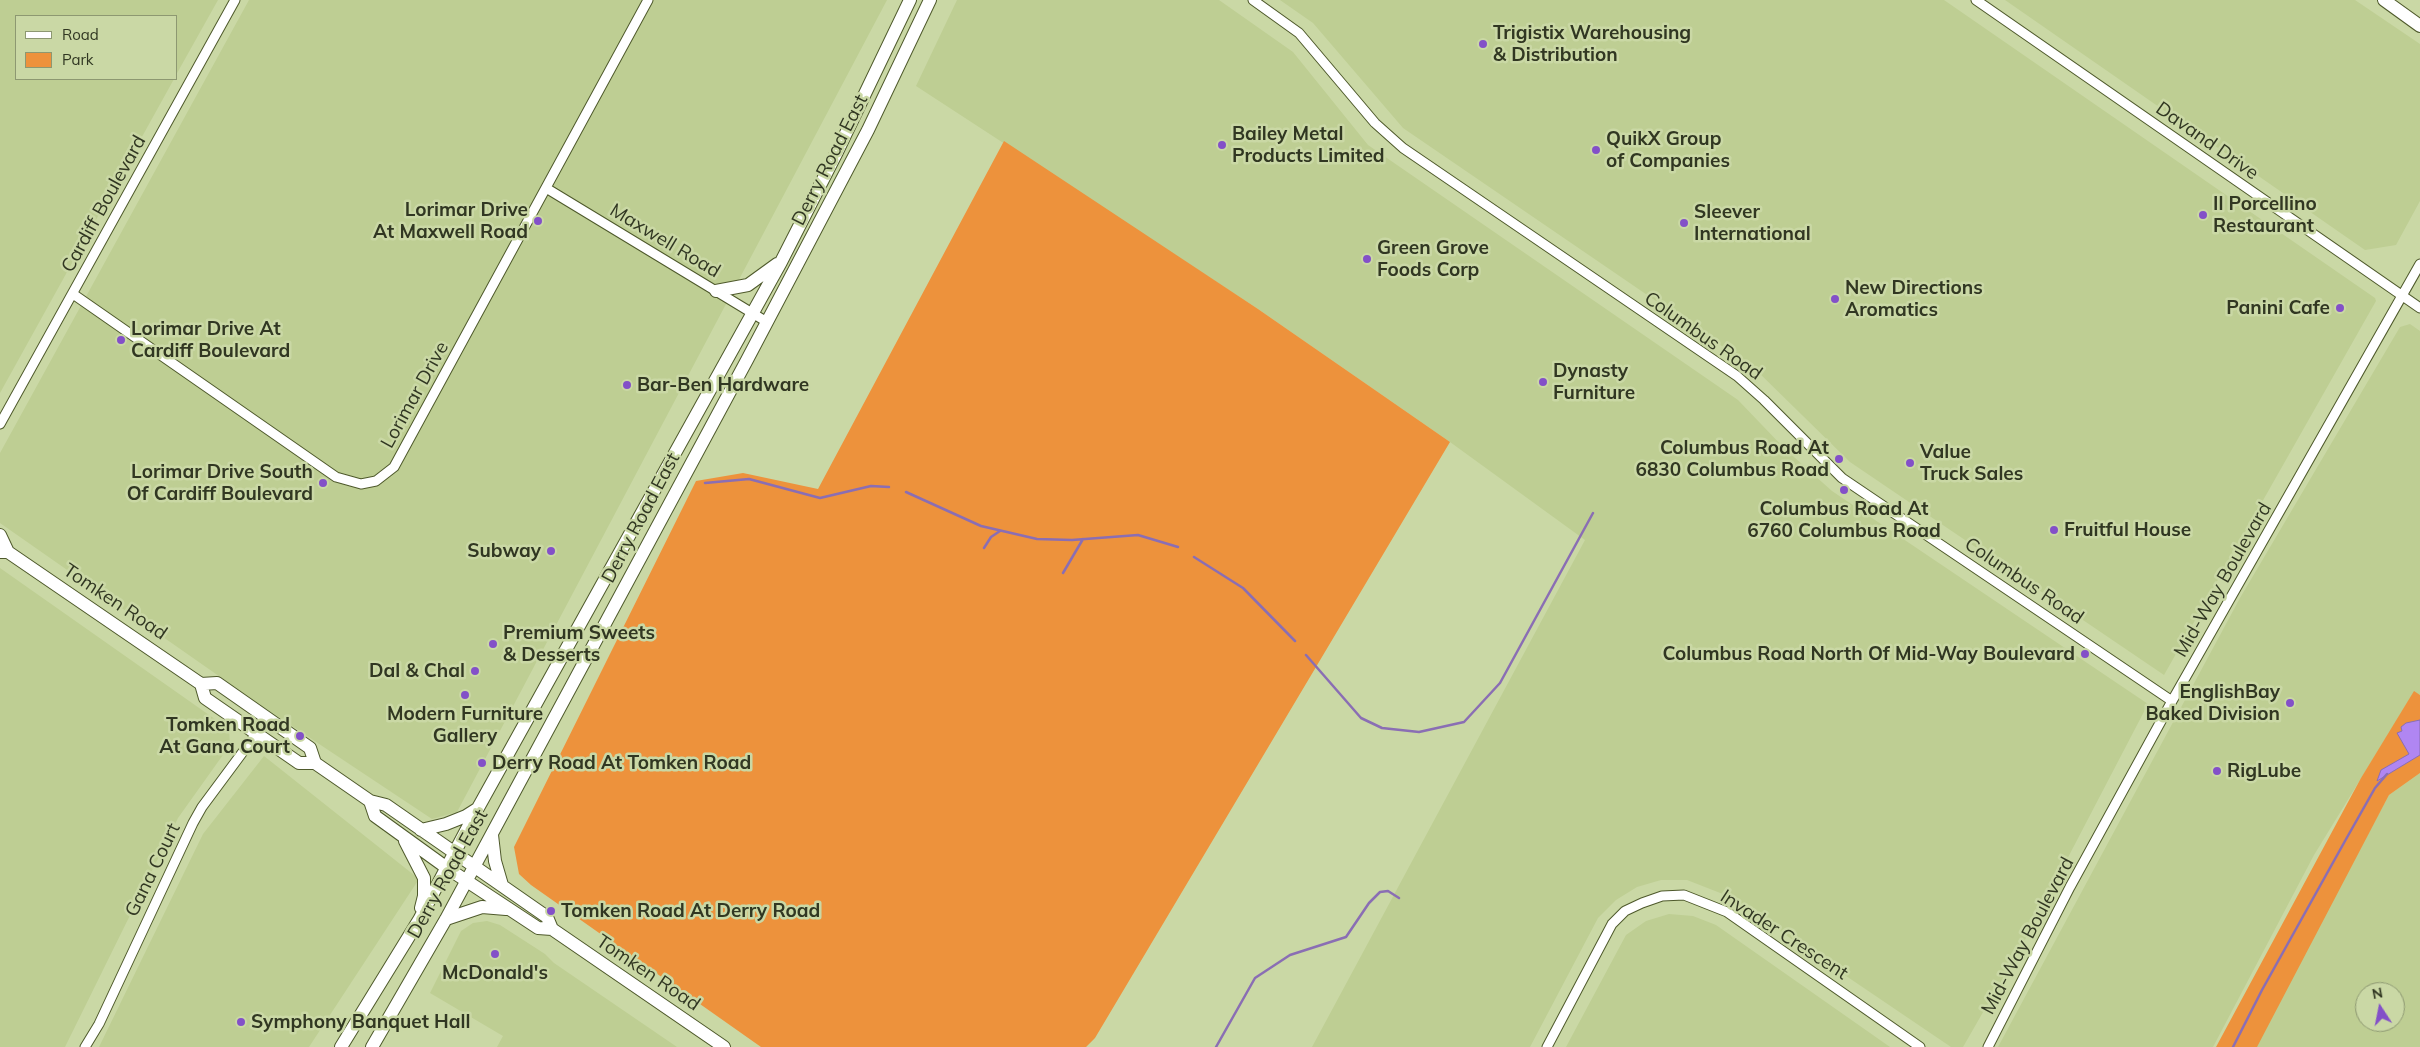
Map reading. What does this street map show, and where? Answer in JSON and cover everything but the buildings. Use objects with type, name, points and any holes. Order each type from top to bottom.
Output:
[{"type":"main road","name":"Derry Road East","points":[[341,1047],[419,920],[478,808],[751,312],[781,262],[837,152],[910,0]]},
{"type":"main road","name":"Derry Road East","points":[[372,1047],[492,835],[767,322],[868,130],[930,0]]},
{"type":"main road","points":[[2384,0],[2420,26]]},
{"type":"main road","points":[[716,291],[748,285],[781,262]]},
{"type":"main road","name":"Tomken Road","points":[[0,535],[4,552],[201,684],[218,683],[310,748],[315,763]]},
{"type":"main road","name":"Tomken Road","points":[[201,684],[205,698],[299,763],[315,763],[370,802],[386,805],[473,868],[502,885],[547,918],[552,930]]},
{"type":"main road","name":"Tomken Road","points":[[370,802],[375,816],[447,868],[538,928],[552,930],[724,1047]]},
{"type":"main road","points":[[421,830],[452,822],[478,808]]},
{"type":"main road","points":[[492,835],[495,861],[502,885]]},
{"type":"main road","points":[[403,836],[424,878],[424,896],[419,920]]},
{"type":"main road","points":[[446,919],[482,907],[508,909]]},
{"type":"street","name":"Cardiff Boulevard","points":[[0,424],[235,0]]},
{"type":"street","name":"Lorimar Drive","points":[[73,294],[336,478],[361,484],[376,481],[394,467],[648,0]]},
{"type":"street","name":"Columbus Road","points":[[1253,0],[1299,33],[1375,123],[1403,148],[1741,379],[1842,478],[2172,702]]},
{"type":"street","name":"Davand Drive","points":[[1976,0],[2420,308]]},
{"type":"street","name":"Maxwell Road","points":[[546,188],[767,322]]},
{"type":"street","name":"Mid-Way Boulevard","points":[[1988,1047],[2070,887],[2172,702],[2420,264]]},
{"type":"street","name":"Gana Court","points":[[85,1047],[99,1024],[193,823],[202,807],[268,718]]},
{"type":"street","name":"Invader Crescent","points":[[1547,1047],[1612,924],[1625,911],[1642,903],[1662,896],[1684,895],[1727,912],[1920,1047]]},
{"type":"shaded area","points":[[0,0],[218,0],[178,71],[178,15],[15,15],[15,80],[173,80],[0,393]]},
{"type":"shaded area","points":[[249,0],[887,0],[457,812],[432,819],[256,702],[0,523],[0,453]]},
{"type":"shaded area","points":[[957,0],[1219,0],[1293,52],[1368,145],[1738,400],[1785,449],[1832,491],[2148,704],[2002,984],[1963,1047],[1951,1047],[1728,896],[1687,880],[1661,880],[1637,887],[1616,900],[1598,918],[1530,1047],[1312,1047],[1585,540],[1450,442],[1258,309],[916,86]]},
{"type":"shaded area","points":[[1280,0],[1944,0],[2375,298],[2376,301],[2164,675],[1850,462],[1754,368],[1403,128],[1313,23]]},
{"type":"shaded area","points":[[2005,0],[2355,0],[2420,44],[2420,201],[2396,245],[2365,250]]},
{"type":"shaded area","points":[[2410,324],[2420,331],[2420,695],[2414,692],[2314,855],[2213,1047],[1998,1047],[2240,598],[2400,327]]},
{"type":"shaded area","points":[[0,568],[229,729],[230,745],[178,818],[65,1047],[0,1047]]},
{"type":"shaded area","points":[[2420,720],[2420,755],[2377,781],[2381,770],[2409,754],[2397,733],[2402,731],[2401,727],[2406,723]]},
{"type":"shaded area","points":[[264,756],[419,879],[309,1047],[99,1047],[203,834]]},
{"type":"shaded area","points":[[2420,773],[2420,1047],[2253,1047],[2389,795]]},
{"type":"shaded area","points":[[1669,914],[1693,916],[1716,925],[1890,1047],[1566,1047],[1626,935],[1646,921]]},
{"type":"shaded area","points":[[487,921],[500,925],[545,954],[554,963],[677,1047],[497,1047],[503,1036],[430,993],[461,931],[473,923]]},
{"type":"green space","points":[[1004,141],[1258,309],[1450,442],[1095,1038],[1086,1047],[761,1047],[531,885],[519,874],[514,847],[696,481],[743,473],[818,489]]},
{"type":"green space","points":[[2414,691],[2420,695],[2420,773],[2389,795],[2257,1047],[2216,1047],[2361,778]]},
{"type":"waterway","points":[[705,483],[749,479],[820,498],[871,486],[889,487]]},
{"type":"waterway","points":[[906,492],[981,526],[1037,539],[1072,540],[1138,535],[1178,547]]},
{"type":"waterway","points":[[1306,655],[1361,718],[1382,728],[1419,732],[1464,722],[1500,683],[1593,513]]},
{"type":"waterway","points":[[984,548],[991,537],[1000,531]]},
{"type":"waterway","points":[[1063,573],[1083,539]]},
{"type":"waterway","points":[[1194,557],[1243,588],[1295,641]]},
{"type":"waterway","points":[[2233,1047],[2262,990],[2345,841],[2375,788],[2387,774]]},
{"type":"waterway","points":[[1216,1047],[1255,978],[1290,955],[1346,937],[1369,903],[1380,892],[1388,891],[1399,898]]},
{"type":"place","name":"Trigistix Warehousing & Distribution","points":[[1483,44]]},
{"type":"place","name":"Bailey Metal Products Limited","points":[[1222,145]]},
{"type":"place","name":"QuikX Group of Companies","points":[[1596,150]]},
{"type":"place","name":"Il Porcellino Restaurant","points":[[2203,215]]},
{"type":"place","name":"Lorimar Drive At Maxwell Road","points":[[538,221]]},
{"type":"place","name":"Sleever International","points":[[1684,223]]},
{"type":"place","name":"Green Grove Foods Corp","points":[[1367,259]]},
{"type":"place","name":"New Directions Aromatics","points":[[1835,299]]},
{"type":"place","name":"Panini Cafe","points":[[2340,308]]},
{"type":"place","name":"Lorimar Drive At Cardiff Boulevard","points":[[121,340]]},
{"type":"place","name":"Dynasty Furniture","points":[[1543,382]]},
{"type":"place","name":"Bar-Ben Hardware","points":[[627,385]]},
{"type":"place","name":"Columbus Road At 6830 Columbus Road","points":[[1839,459]]},
{"type":"place","name":"Value Truck Sales","points":[[1910,463]]},
{"type":"place","name":"Lorimar Drive South Of Cardiff Boulevard","points":[[323,483]]},
{"type":"place","name":"Columbus Road At 6760 Columbus Road","points":[[1844,490]]},
{"type":"place","name":"Fruitful House","points":[[2054,530]]},
{"type":"place","name":"Subway","points":[[551,551]]},
{"type":"place","name":"Premium Sweets & Desserts","points":[[493,644]]},
{"type":"place","name":"Columbus Road North Of Mid-Way Boulevard","points":[[2085,654]]},
{"type":"place","name":"Dal & Chal","points":[[475,671]]},
{"type":"place","name":"Modern Furniture Gallery","points":[[465,695]]},
{"type":"place","name":"EnglishBay Baked Division","points":[[2290,703]]},
{"type":"place","name":"Tomken Road At Gana Court","points":[[300,736]]},
{"type":"place","name":"Derry Road At Tomken Road","points":[[482,763]]},
{"type":"place","name":"RigLube","points":[[2217,771]]},
{"type":"place","name":"Tomken Road At Derry Road","points":[[551,911]]},
{"type":"place","name":"McDonald's","points":[[495,954]]},
{"type":"place","name":"Symphony Banquet Hall","points":[[241,1022]]}]
